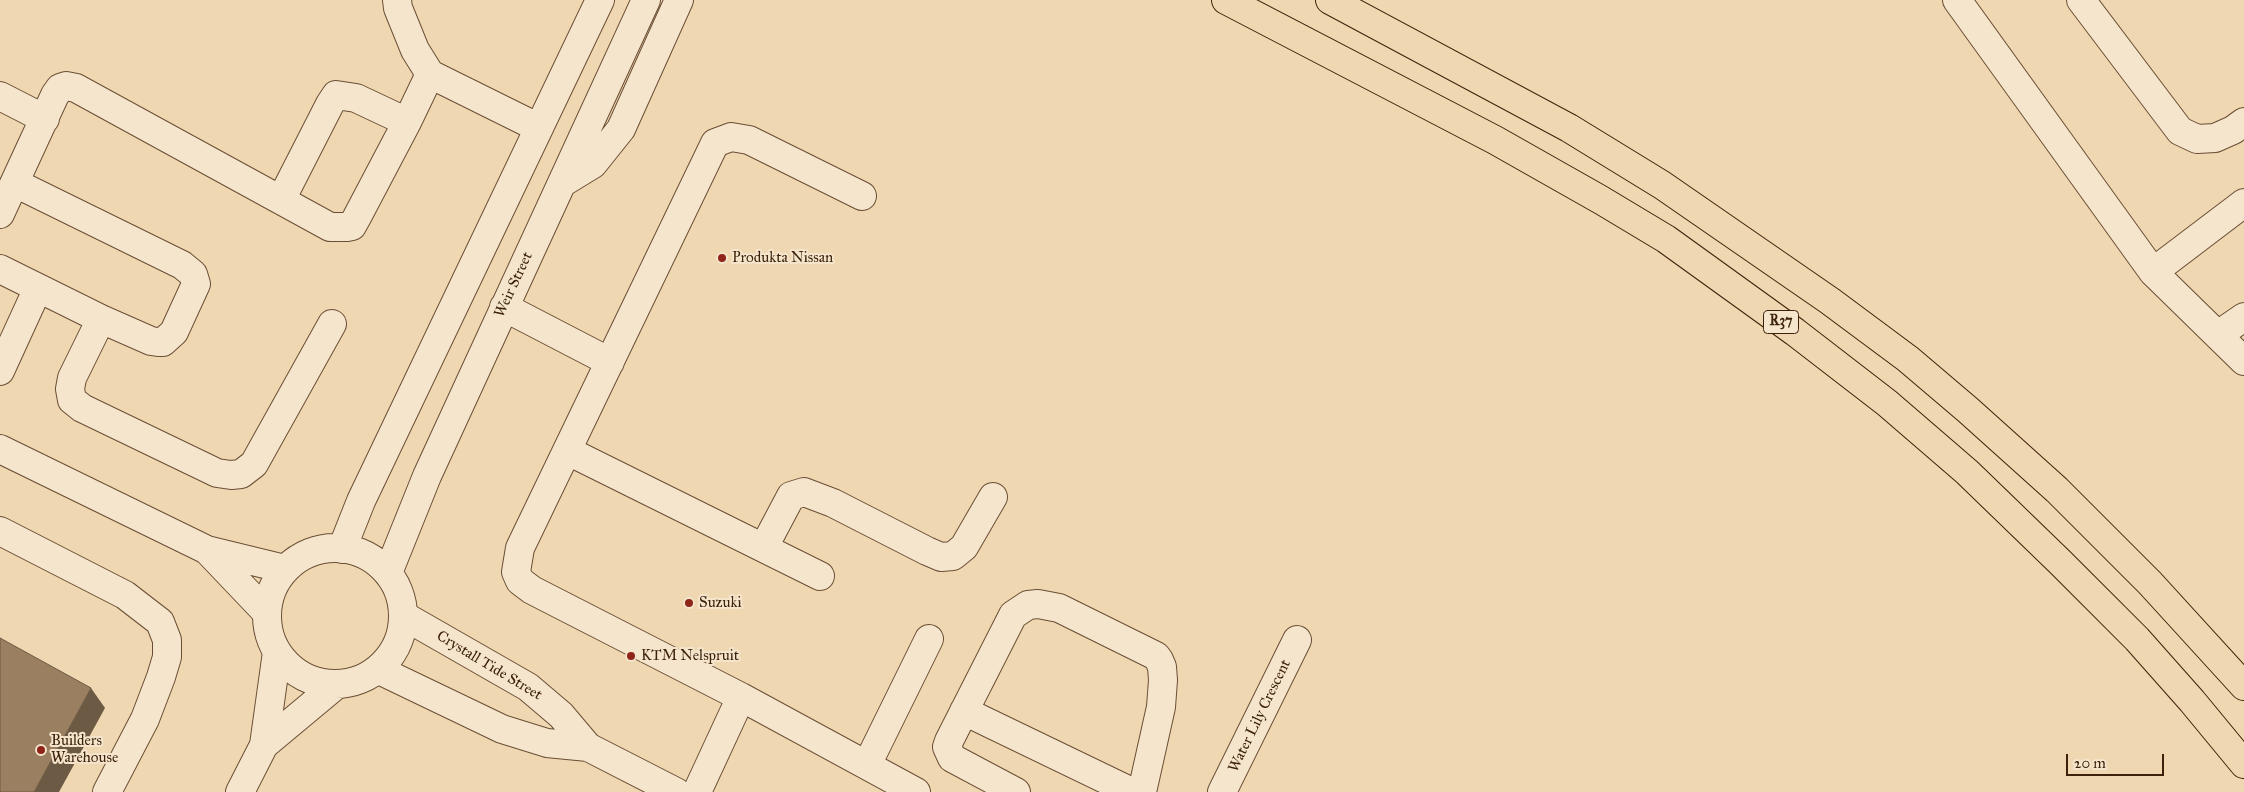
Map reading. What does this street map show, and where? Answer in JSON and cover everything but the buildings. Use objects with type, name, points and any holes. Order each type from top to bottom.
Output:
[{"type":"main road","name":"R37","points":[[1226,0],[1495,140],[1601,200],[1666,239],[1780,321],[1887,403],[1967,472],[2137,639],[2244,764]]},
{"type":"main road","points":[[1330,0],[1569,128],[1662,185],[1830,301],[1915,366],[1968,410],[2057,490],[2150,583],[2244,686]]},
{"type":"street","points":[[397,0],[398,8],[415,50],[430,74],[539,128]]},
{"type":"street","points":[[342,548],[365,492],[600,0]]},
{"type":"street","name":"Weir Street","points":[[388,573],[427,476],[646,0]]},
{"type":"street","points":[[562,183],[593,164],[621,129],[679,0]]},
{"type":"street","points":[[1957,0],[2153,272],[2244,361]]},
{"type":"street","points":[[2081,0],[2180,131],[2197,139],[2215,138],[2233,130],[2244,122]]},
{"type":"street","points":[[0,214],[60,88],[66,86],[76,88],[333,228],[341,229],[352,226],[430,74]]},
{"type":"street","points":[[281,200],[336,95],[356,98],[407,122]]},
{"type":"street","points":[[0,96],[45,119]]},
{"type":"street","points":[[862,196],[749,140],[732,137],[715,143],[520,548],[516,572],[520,582],[741,697],[916,792]]},
{"type":"street","points":[[0,268],[151,341],[163,342],[174,332],[194,290],[195,278],[182,265],[15,183]]},
{"type":"street","points":[[2153,272],[2244,203]]},
{"type":"street","points":[[0,371],[38,288]]},
{"type":"street","points":[[504,307],[610,362]]},
{"type":"street","points":[[2218,335],[2244,317]]},
{"type":"street","points":[[101,318],[72,378],[70,389],[72,400],[82,408],[217,473],[231,475],[240,474],[254,464],[332,324]]},
{"type":"street","points":[[0,449],[207,550],[285,570]]},
{"type":"street","points":[[568,451],[820,576]]},
{"type":"street","points":[[764,547],[791,496],[804,492],[834,503],[927,551],[941,556],[952,556],[964,547],[993,497]]},
{"type":"street","points":[[0,531],[125,595],[160,622],[167,640],[167,657],[161,677],[145,719],[106,792]]},
{"type":"street","points":[[342,548],[368,557],[388,573],[399,593],[404,616],[397,646],[379,670],[358,681],[336,685],[322,683],[296,672],[276,652],[267,627],[267,613],[269,597],[276,582],[285,570],[305,555],[317,550],[342,548]]},
{"type":"street","points":[[207,550],[267,613]]},
{"type":"street","points":[[1008,790],[952,758],[948,753],[949,741],[1012,615],[1028,605],[1038,604],[1059,608],[1156,656],[1159,660],[1162,667],[1161,707],[1142,792]]},
{"type":"street","name":"Crystall Tide Street","points":[[404,616],[528,687],[561,714],[588,747]]},
{"type":"street","points":[[867,765],[929,639]]},
{"type":"street","name":"Water Lily Crescent","points":[[1222,792],[1297,640]]},
{"type":"street","points":[[240,792],[264,745],[276,652]]},
{"type":"street","name":"Crystall Tide Street","points":[[379,670],[502,729],[547,743],[588,747],[676,792]]},
{"type":"street","points":[[264,745],[336,685]]},
{"type":"street","points":[[697,792],[741,697]]},
{"type":"street","points":[[964,711],[1132,792]]},
{"type":"place","name":"Produkta Nissan","points":[[722,258]]},
{"type":"place","name":"Suzuki","points":[[689,603]]},
{"type":"place","name":"KTM Nelspruit","points":[[631,656]]},
{"type":"place","name":"Builders Warehouse","points":[[41,750]]}]
